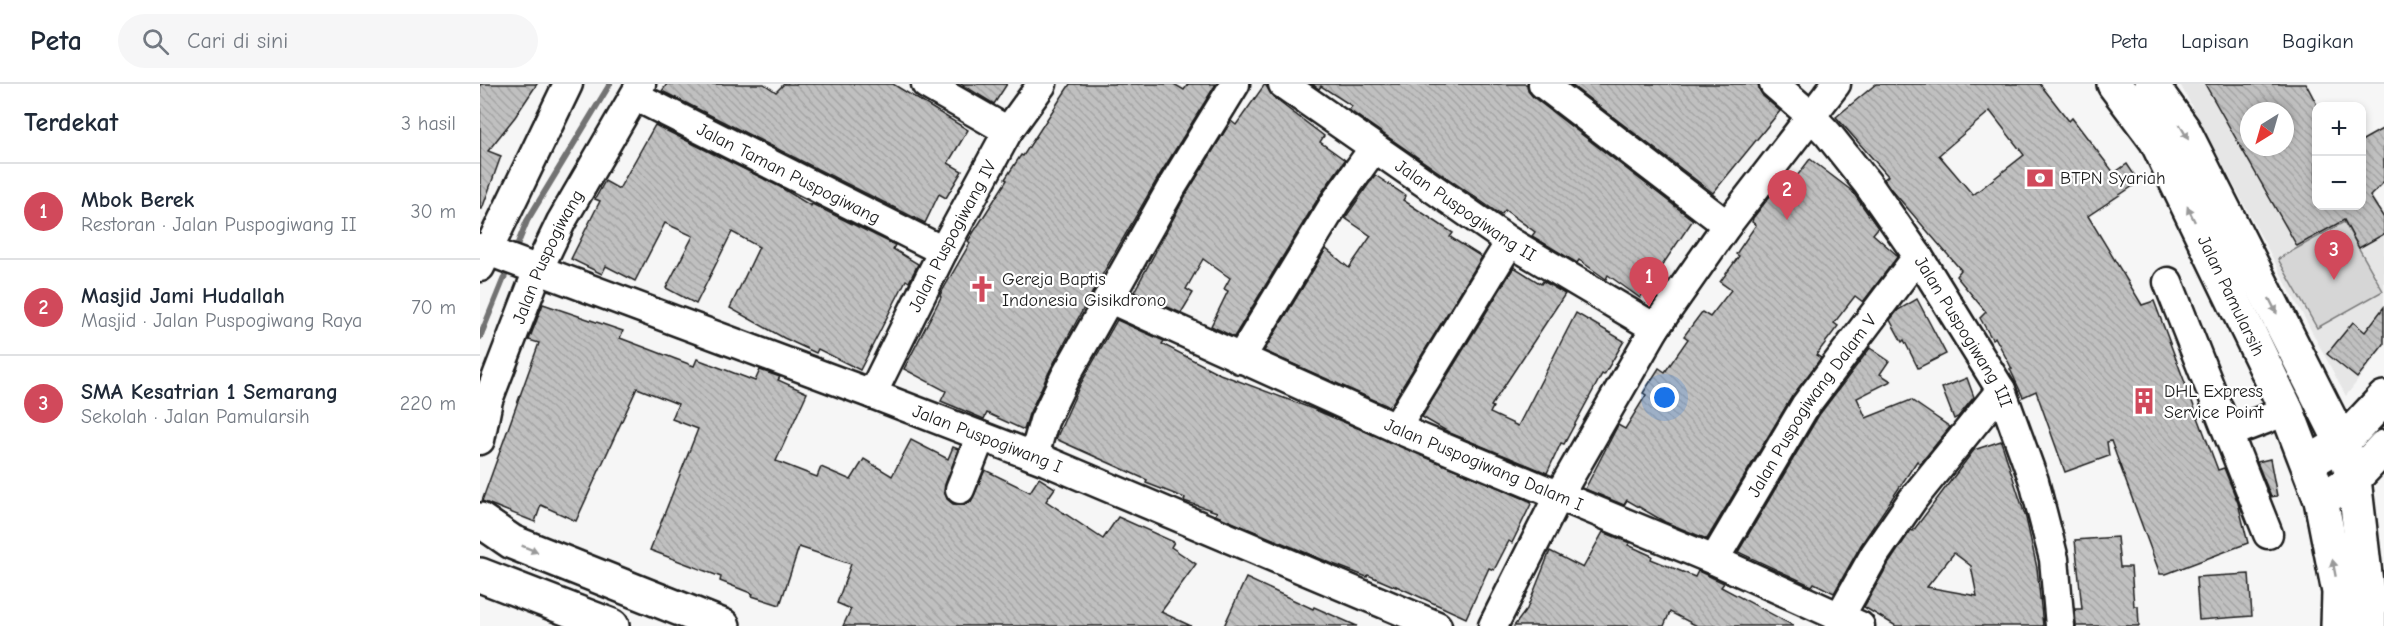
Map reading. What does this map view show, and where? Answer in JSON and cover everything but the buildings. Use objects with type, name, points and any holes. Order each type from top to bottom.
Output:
[{"type":"main road","name":"Jalan Pamularsih","points":[[2114,84],[2156,140],[2288,411],[2321,500],[2339,592],[2338,626]]},
{"type":"main road","name":"Jalan Pamularsih","points":[[2151,84],[2182,129],[2342,443],[2354,479],[2369,626]]},
{"type":"main road","points":[[2308,463],[2342,443],[2384,398]]},
{"type":"main road","points":[[2321,500],[2354,479],[2384,447]]},
{"type":"main road","points":[[480,520],[512,542],[723,626]]},
{"type":"main road","points":[[480,575],[612,626]]},
{"type":"street","points":[[485,255],[567,84]]},
{"type":"street","points":[[926,84],[1008,131]]},
{"type":"street","name":"Jalan Puspogiwang IV","points":[[872,394],[943,251],[1008,131],[1042,84]]},
{"type":"street","points":[[1034,456],[1044,421],[1108,298],[1235,84]]},
{"type":"street","name":"Jalan Puspogiwang II","points":[[1283,84],[1510,242],[1655,328]]},
{"type":"street","points":[[1543,84],[1727,225]]},
{"type":"street","name":"Jalan Puspogiwang III","points":[[1774,84],[1810,115],[1867,183],[1918,256],[2001,390],[2034,481],[2054,559],[2060,626]]},
{"type":"street","points":[[1493,626],[1559,495],[1655,328],[1727,225],[1836,84]]},
{"type":"street","name":"Jalan Taman Puspogiwang","points":[[638,90],[943,251]]},
{"type":"street","name":"Jalan Puspogiwang","points":[[480,440],[488,400],[534,269],[638,90]]},
{"type":"street","points":[[1240,359],[1330,210],[1374,148]]},
{"type":"street","points":[[1396,428],[1510,242]]},
{"type":"street","name":"Jalan Puspogiwang I","points":[[485,255],[534,269],[1034,456],[1437,626]]},
{"type":"street","name":"Jalan Puspogiwang Dalam V","points":[[1714,560],[1805,406],[1918,256]]},
{"type":"street","points":[[2168,282],[2268,534]]},
{"type":"street","name":"Jalan Puspogiwang Dalam I","points":[[1108,298],[1396,428],[1714,560],[1850,621]]},
{"type":"street","points":[[1850,621],[1875,554],[1913,499],[2001,390]]},
{"type":"street","points":[[2229,433],[2288,411]]},
{"type":"street","points":[[960,489],[981,436]]},
{"type":"shaded area","points":[[2180,84],[2307,84],[2317,102],[2312,102],[2312,210],[2366,210],[2366,137],[2384,127],[2384,184],[2372,196],[2384,214],[2384,346],[2346,396]]},
{"type":"shaded area","points":[[2344,222],[2383,291],[2317,328],[2278,259]]},
{"type":"waterway","points":[[514,253],[527,221],[610,84]]},
{"type":"waterway","points":[[480,337],[508,268]]},
{"type":"place","name":"BTPN Syariah","points":[[2040,178]]},
{"type":"place","name":"Masjid Jami Hudallah","points":[[1787,220]]},
{"type":"place","name":"SMA Kesatrian 1 Semarang","points":[[2334,280]]},
{"type":"place","name":"Gereja Baptis Indonesia Gisikdrono","points":[[982,289]]},
{"type":"place","name":"Mbok Berek","points":[[1649,307]]},
{"type":"place","name":"DHL Express Service Point","points":[[2144,401]]}]
